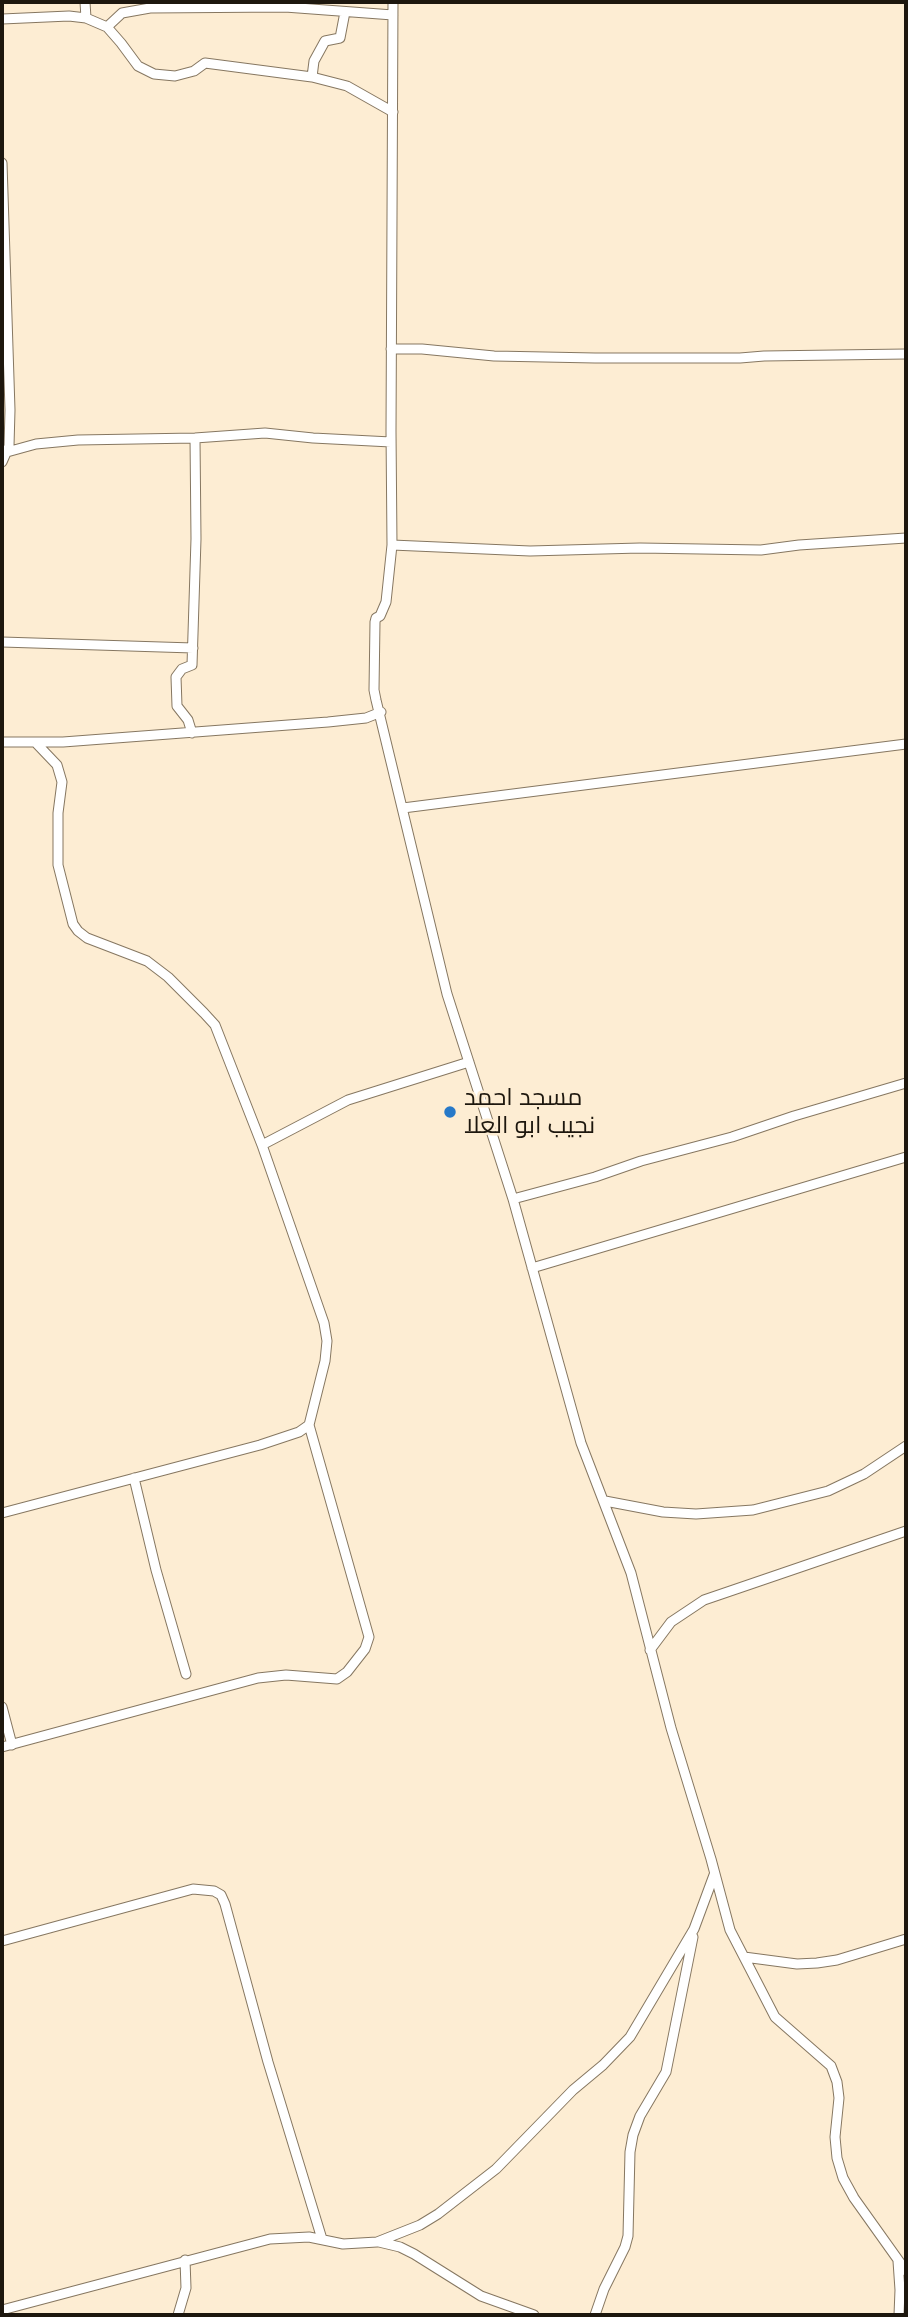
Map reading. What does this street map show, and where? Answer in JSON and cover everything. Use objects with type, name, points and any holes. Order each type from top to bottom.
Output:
[{"type":"street","points":[[85,2],[86,18]]},
{"type":"street","points":[[393,2],[392,545],[386,602],[375,622],[374,691],[447,994],[513,1199],[581,1443],[631,1573],[650,1650],[730,1930],[762,1994],[780,2023],[818,2052],[831,2066],[839,2098],[835,2137],[843,2178],[854,2198],[906,2271]]},
{"type":"street","points":[[107,27],[122,13],[150,8],[285,7],[393,15]]},
{"type":"street","points":[[312,76],[314,61],[325,41],[340,38],[345,12]]},
{"type":"street","points":[[2,19],[69,16],[86,18],[107,27],[138,66],[162,76],[176,76],[194,71],[205,63],[312,76],[321,81],[347,86],[393,112]]},
{"type":"street","points":[[2,163],[10,410],[7,452],[2,462]]},
{"type":"street","points":[[391,349],[422,349],[494,356],[596,358],[906,354]]},
{"type":"street","points":[[7,452],[36,444],[78,440],[195,438],[265,433],[391,442]]},
{"type":"street","points":[[192,733],[188,720],[177,706],[176,677],[182,669],[192,665],[196,539],[195,438]]},
{"type":"street","points":[[392,545],[530,551],[640,548],[761,550],[906,538]]},
{"type":"street","points":[[2,642],[193,648]]},
{"type":"street","points":[[2,742],[68,742],[192,733],[366,718],[381,712]]},
{"type":"street","points":[[57,765],[62,748],[68,742]]},
{"type":"street","points":[[2,1748],[258,1678],[286,1675],[337,1679],[348,1672],[365,1649],[369,1637],[309,1425],[326,1361],[324,1323],[262,1145],[222,1041],[210,1019],[168,977],[147,961],[87,938],[73,924],[58,865],[58,813],[62,782],[57,765],[36,743]]},
{"type":"street","points":[[403,808],[906,744]]},
{"type":"street","points":[[262,1145],[348,1100],[469,1062]]},
{"type":"street","points":[[513,1199],[732,1137],[906,1083]]},
{"type":"street","points":[[532,1268],[906,1157]]},
{"type":"street","points":[[2,1513],[260,1444],[299,1432],[309,1425]]},
{"type":"street","points":[[605,1501],[696,1514],[753,1510],[828,1491],[864,1474],[906,1446]]},
{"type":"street","points":[[134,1478],[156,1570],[186,1674]]},
{"type":"street","points":[[650,1650],[671,1622],[704,1600],[906,1531]]},
{"type":"street","points":[[2,1707],[12,1745]]},
{"type":"street","points":[[377,2242],[420,2225],[496,2169],[573,2090],[630,2037],[694,1929],[715,1874]]},
{"type":"street","points":[[2,1941],[192,1889],[214,1891],[221,1895],[322,2239]]},
{"type":"street","points":[[595,2315],[628,2236],[629,2162],[633,2135],[640,2116],[666,2072],[694,1929]]},
{"type":"street","points":[[744,1956],[797,1964],[817,1963],[906,1939]]},
{"type":"street","points":[[2,2310],[185,2260],[270,2239],[294,2237],[343,2244],[377,2242],[400,2247],[481,2296],[534,2315]]},
{"type":"street","points":[[897,2256],[899,2315]]},
{"type":"street","points":[[178,2315],[186,2288],[185,2260]]},
{"type":"place","name":"مسجد احمد نجيب ابو العلا","points":[[450,1112]]}]
